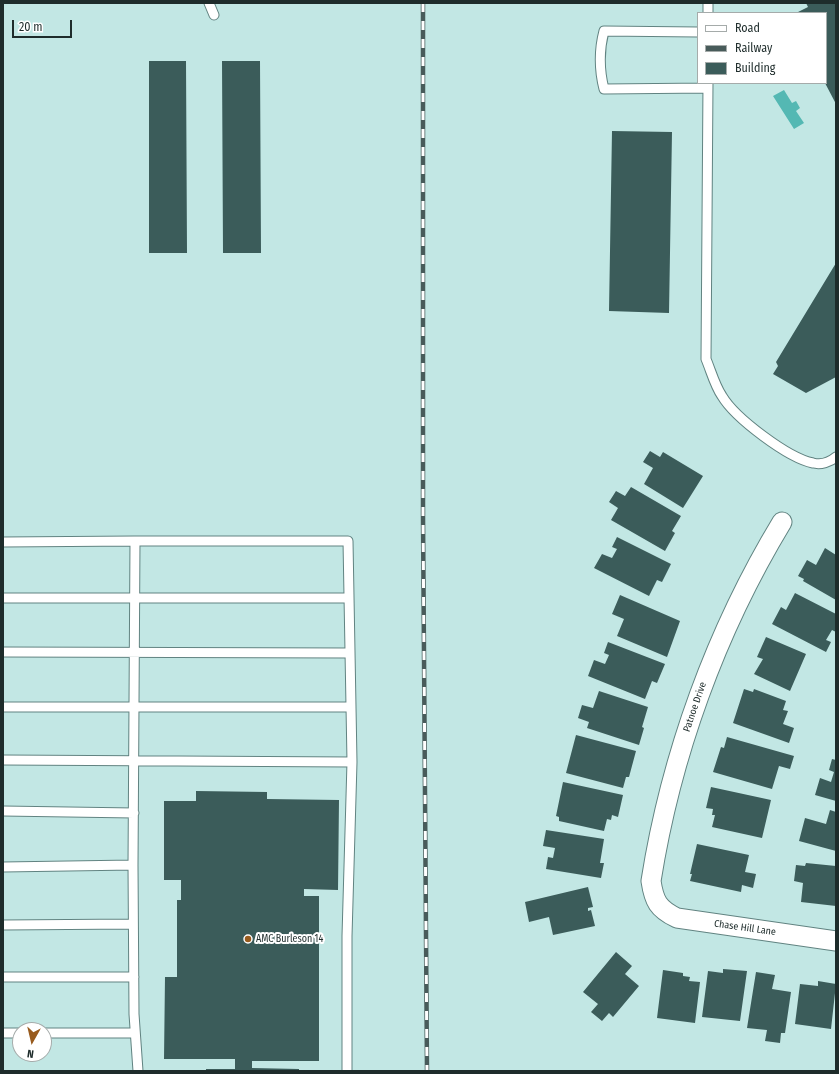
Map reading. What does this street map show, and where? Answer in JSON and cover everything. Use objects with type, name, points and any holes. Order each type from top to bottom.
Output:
[{"type":"street","name":"Patnoe Drive","points":[[658,904],[653,894],[651,880],[681,747],[707,672],[757,564],[782,522]]},
{"type":"street","name":"Chase Hill Lane","points":[[658,904],[666,912],[677,918],[836,941]]},
{"type":"lane","points":[[209,3],[214,15]]},
{"type":"lane","points":[[697,32],[604,31],[600,46],[601,77],[604,89],[708,86],[706,359],[722,396],[750,427],[800,459],[814,464],[830,462],[836,457]]},
{"type":"lane","points":[[136,541],[133,924],[135,1033],[138,1071]]},
{"type":"lane","points":[[3,542],[348,541],[352,762],[347,1071]]},
{"type":"lane","points":[[3,598],[349,598]]},
{"type":"lane","points":[[3,652],[134,651],[350,653]]},
{"type":"lane","points":[[3,707],[351,707]]},
{"type":"lane","points":[[3,760],[352,762]]},
{"type":"lane","points":[[3,811],[134,813]]},
{"type":"lane","points":[[3,867],[133,866]]},
{"type":"lane","points":[[3,925],[133,924]]},
{"type":"lane","points":[[3,977],[134,977]]},
{"type":"lane","points":[[52,1033],[135,1033]]},
{"type":"water","points":[[784,90],[792,103],[796,101],[800,108],[796,111],[804,123],[794,129],[773,96]]},
{"type":"building","points":[[806,3],[836,3],[836,104],[826,84],[827,84],[827,12],[798,12],[808,7]]},
{"type":"building","points":[[149,61],[186,61],[187,253],[149,253]]},
{"type":"building","points":[[222,61],[260,61],[261,253],[223,253]]},
{"type":"building","points":[[612,131],[672,132],[669,313],[609,311]]},
{"type":"building","points":[[836,263],[836,377],[806,393],[773,374],[778,366],[776,362]]},
{"type":"building","points":[[650,451],[660,457],[663,452],[703,476],[683,508],[644,484],[653,468],[643,462]]},
{"type":"building","points":[[631,487],[681,516],[672,531],[675,533],[665,551],[611,520],[618,508],[609,502],[616,491],[625,496]]},
{"type":"building","points":[[617,537],[671,564],[662,582],[657,580],[649,596],[594,568],[602,554],[612,558],[617,549],[612,547]]},
{"type":"building","points":[[825,548],[836,555],[836,600],[803,581],[804,579],[798,576],[807,560],[816,565]]},
{"type":"building","points":[[795,593],[836,614],[836,632],[832,630],[826,640],[831,642],[826,652],[772,624],[781,607],[786,610]]},
{"type":"building","points":[[620,595],[680,621],[667,657],[617,636],[624,619],[612,614]]},
{"type":"building","points":[[766,637],[806,654],[790,691],[754,674],[763,659],[757,657]]},
{"type":"building","points":[[608,642],[665,664],[657,683],[652,681],[645,699],[588,676],[594,660],[605,664],[609,655],[604,653]]},
{"type":"building","points":[[744,689],[753,692],[754,689],[786,701],[783,710],[788,711],[783,724],[794,728],[789,743],[733,723]]},
{"type":"building","points":[[599,691],[648,707],[642,727],[644,728],[639,745],[587,728],[589,722],[578,718],[582,705],[593,708]]},
{"type":"building","points":[[576,735],[636,751],[629,777],[626,777],[623,788],[566,773]]},
{"type":"building","points":[[727,737],[794,756],[790,769],[779,766],[772,789],[713,772],[721,747],[724,748]]},
{"type":"building","points":[[832,759],[836,760],[836,801],[815,795],[820,778],[831,782],[834,772],[829,770]]},
{"type":"building","points":[[563,782],[623,795],[618,817],[612,815],[611,820],[607,819],[604,831],[559,821],[559,817],[556,816]]},
{"type":"building","points":[[711,787],[771,800],[762,838],[712,827],[715,815],[712,815],[713,809],[706,808]]},
{"type":"building","name":"AMC Burleson 14","points":[[196,791],[267,792],[267,799],[339,800],[338,890],[304,889],[304,896],[319,896],[319,1061],[252,1061],[252,1068],[299,1069],[299,1071],[206,1071],[206,1069],[235,1069],[235,1059],[164,1059],[165,977],[177,977],[177,900],[181,900],[181,880],[164,880],[164,801],[196,801]]},
{"type":"building","points":[[830,810],[836,812],[836,851],[799,841],[805,818],[826,824]]},
{"type":"building","points":[[546,830],[604,839],[600,863],[604,863],[601,878],[546,869],[548,857],[553,858],[555,848],[543,846]]},
{"type":"building","points":[[697,844],[749,855],[745,872],[756,874],[753,888],[742,885],[741,892],[690,881],[692,874],[690,874]]},
{"type":"building","points":[[806,863],[836,866],[836,906],[801,902],[803,883],[794,881],[796,865],[805,866]]},
{"type":"building","points":[[588,887],[593,907],[588,908],[588,911],[591,910],[595,926],[553,935],[549,917],[529,922],[525,902]]},
{"type":"building","points":[[616,952],[632,966],[625,974],[639,986],[613,1017],[609,1013],[602,1021],[591,1012],[598,1004],[583,992]]},
{"type":"building","points":[[723,969],[747,971],[740,1021],[702,1017],[708,971],[723,973]]},
{"type":"building","points":[[663,970],[683,973],[683,976],[690,977],[689,981],[700,982],[695,1023],[657,1018]]},
{"type":"building","points":[[756,972],[775,975],[772,989],[791,992],[785,1033],[781,1033],[780,1043],[765,1041],[767,1030],[747,1028]]},
{"type":"building","points":[[818,981],[836,984],[831,1029],[795,1024],[800,984],[818,986]]},
{"type":"railway","points":[[423,3],[423,516],[427,1071]]},
{"type":"place","name":"AMC Burleson 14","points":[[248,939]]}]
